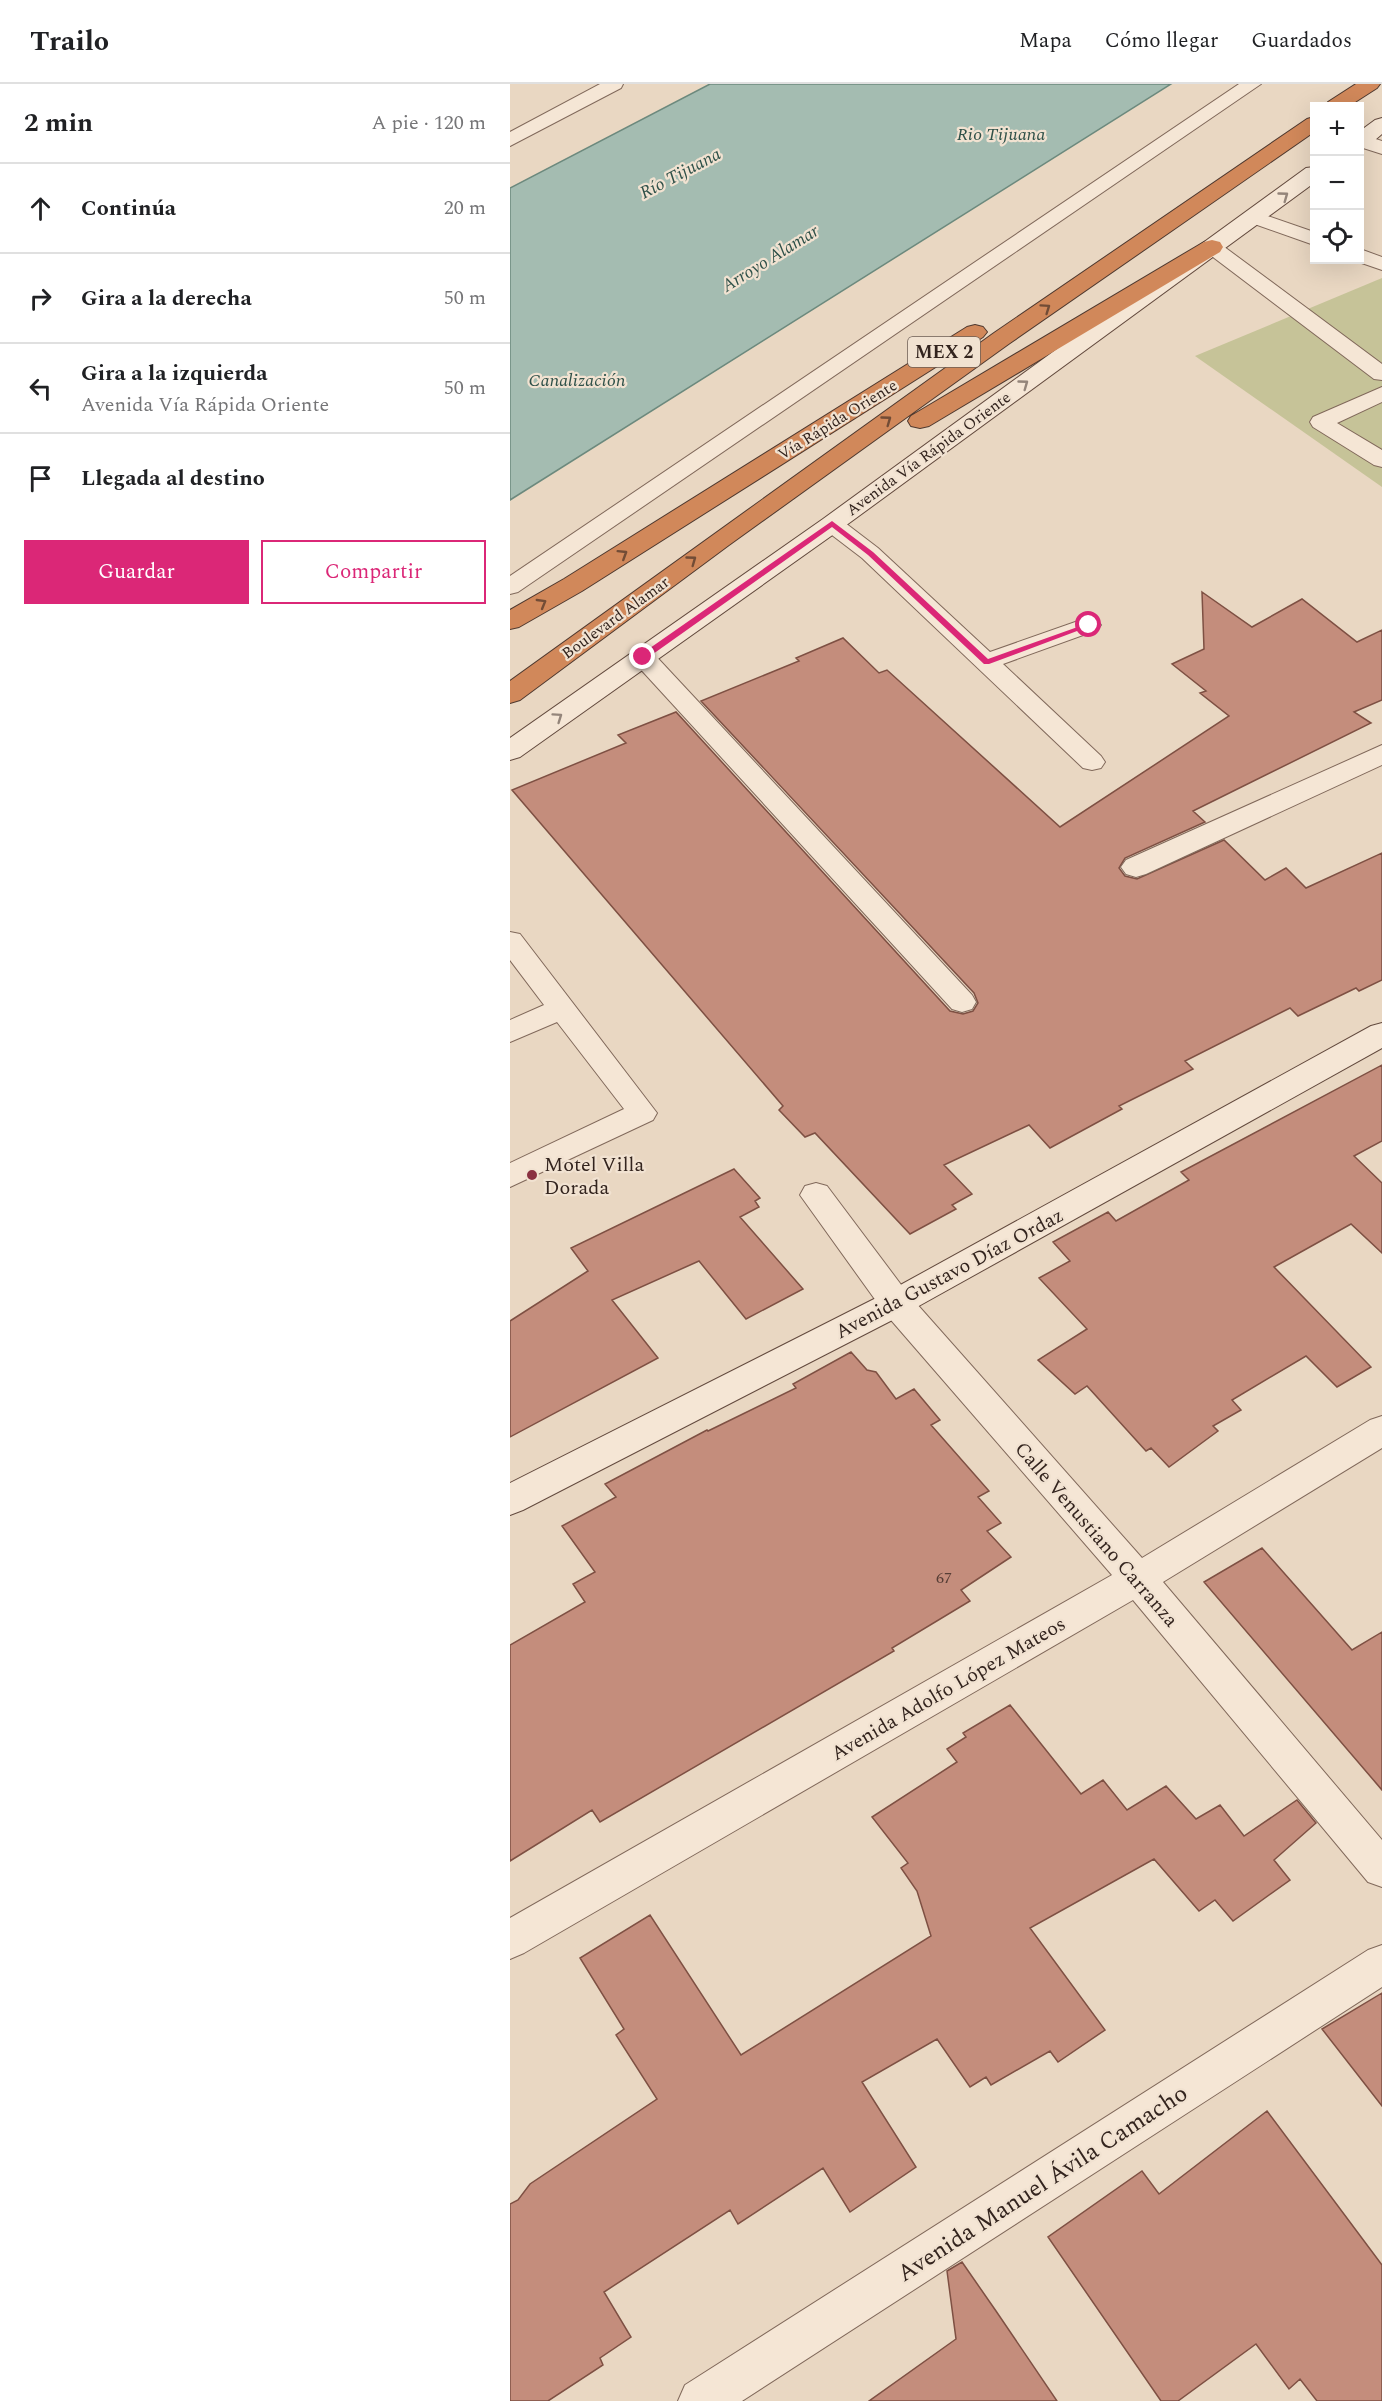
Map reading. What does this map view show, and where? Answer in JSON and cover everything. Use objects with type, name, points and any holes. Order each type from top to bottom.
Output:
[{"type":"highway","points":[[1343,102],[1371,84]]},
{"type":"highway","points":[[720,540],[1002,338],[1310,124]]},
{"type":"highway","name":"Vía Rápida Oriente","points":[[510,621],[573,585],[1310,124]]},
{"type":"highway","points":[[720,540],[1212,247]]},
{"type":"highway","name":"Boulevard Alamar","points":[[510,694],[720,540]]},
{"type":"street","points":[[1364,138],[1382,124]]},
{"type":"street","points":[[1364,142],[1382,147]]},
{"type":"street","name":"Avenida Vía Rápida Oriente","points":[[510,751],[832,524],[1310,176]]},
{"type":"street","points":[[1136,867],[1382,754]]},
{"type":"street","name":"Avenida Gustavo Díaz Ordaz","points":[[510,1500],[896,1303],[1382,1034]]},
{"type":"street","name":"Calle Venustiano Carranza","points":[[816,1195],[896,1303],[1138,1579],[1382,1869]]},
{"type":"street","name":"Avenida Adolfo López Mateos","points":[[510,1940],[1138,1579],[1382,1430]]},
{"type":"street","name":"Avenida Manuel Ávila Camacho","points":[[701,2401],[1382,1964]]},
{"type":"lane","points":[[510,140],[614,84]]},
{"type":"lane","points":[[510,587],[1252,84]]},
{"type":"lane","points":[[1253,217],[1310,238]]},
{"type":"lane","points":[[1212,247],[1382,374]]},
{"type":"lane","points":[[1364,257],[1382,264]]},
{"type":"lane","points":[[1382,394],[1321,422],[1382,460]]},
{"type":"lane","points":[[832,524],[870,554],[1092,762]]},
{"type":"lane","points":[[986,662],[1089,625]]},
{"type":"lane","points":[[643,657],[962,1002]]},
{"type":"lane","points":[[510,941],[643,1113],[510,1176]]},
{"type":"lane","points":[[510,1032],[561,1008]]},
{"type":"shaded area","points":[[1382,278],[1382,487],[1195,356]]},
{"type":"water","points":[[710,84],[1171,84],[510,500],[510,188]]},
{"type":"building","points":[[1202,592],[1252,627],[1302,599],[1357,642],[1382,630],[1382,700],[1354,712],[1371,723],[1193,811],[1205,822],[1125,858],[1119,868],[1125,876],[1137,879],[1224,840],[1265,880],[1286,868],[1306,888],[1382,853],[1382,980],[1359,991],[1356,988],[1298,1016],[1290,1008],[1185,1061],[1193,1069],[1119,1106],[1122,1109],[1050,1148],[1029,1125],[944,1165],[972,1194],[952,1205],[956,1209],[910,1234],[815,1133],[805,1137],[779,1110],[783,1106],[512,790],[626,743],[618,735],[676,712],[950,1011],[963,1014],[973,1011],[978,1003],[974,993],[701,701],[799,661],[796,658],[843,638],[879,673],[887,670],[1060,827],[1229,716],[1200,693],[1206,691],[1172,664],[1204,649]]},
{"type":"building","points":[[1382,1065],[1382,1141],[1354,1156],[1382,1183],[1382,1253],[1351,1224],[1274,1267],[1371,1367],[1337,1387],[1306,1356],[1232,1400],[1241,1410],[1213,1426],[1218,1431],[1169,1467],[1151,1448],[1146,1451],[1087,1386],[1075,1394],[1038,1360],[1087,1329],[1039,1278],[1070,1261],[1053,1242],[1108,1212],[1116,1221],[1189,1180],[1181,1172]]},
{"type":"building","points":[[734,1169],[760,1198],[755,1201],[759,1207],[740,1217],[803,1289],[746,1319],[699,1261],[612,1300],[658,1358],[510,1437],[510,1321],[588,1271],[571,1248]]},
{"type":"building","points":[[851,1352],[867,1370],[876,1372],[896,1399],[914,1389],[940,1420],[931,1425],[989,1491],[978,1497],[1001,1523],[987,1531],[1011,1557],[961,1590],[970,1601],[892,1648],[894,1651],[600,1822],[592,1810],[510,1861],[510,1645],[585,1602],[573,1584],[595,1572],[562,1526],[616,1497],[605,1484],[707,1430],[796,1388],[793,1384]]},
{"type":"building","points":[[1262,1548],[1352,1650],[1382,1632],[1382,1790],[1204,1582]]},
{"type":"building","points":[[1010,1705],[1081,1794],[1103,1780],[1127,1810],[1166,1786],[1196,1819],[1220,1805],[1244,1836],[1297,1800],[1316,1823],[1274,1860],[1290,1880],[1233,1921],[1215,1900],[1199,1911],[1154,1859],[1030,1928],[1105,2030],[1058,2062],[1050,2051],[991,2085],[986,2077],[970,2087],[937,2039],[862,2082],[916,2167],[850,2212],[823,2168],[738,2224],[730,2210],[604,2292],[631,2337],[600,2358],[603,2365],[548,2401],[510,2401],[510,2204],[518,2200],[530,2184],[657,2099],[616,2035],[624,2029],[580,1958],[650,1915],[741,2055],[931,1936],[917,1891],[901,1868],[908,1863],[872,1817],[957,1762],[947,1749],[966,1737],[963,1733]]},
{"type":"building","points":[[1382,1993],[1382,2106],[1322,2029]]},
{"type":"building","points":[[1267,2111],[1382,2265],[1382,2401],[1317,2401],[1300,2379],[1289,2389],[1256,2344],[1178,2401],[1161,2401],[1048,2237],[1142,2171],[1159,2194]]},
{"type":"building","points":[[962,2262],[1057,2401],[869,2401],[956,2339],[947,2271]]},
{"type":"place","name":"Motel Villa Dorada","points":[[532,1175]]},
{"type":"route","points":[[643,657],[832,524],[870,554],[986,662],[1089,625]]},
{"type":"water label","name":"Rio Tijuana","points":[[1001,134]]},
{"type":"water label","name":"Río Tijuana","points":[[680,173]]},
{"type":"water label","name":"Arroyo Alamar","points":[[770,258]]},
{"type":"water label","name":"Canalización","points":[[577,380]]}]
